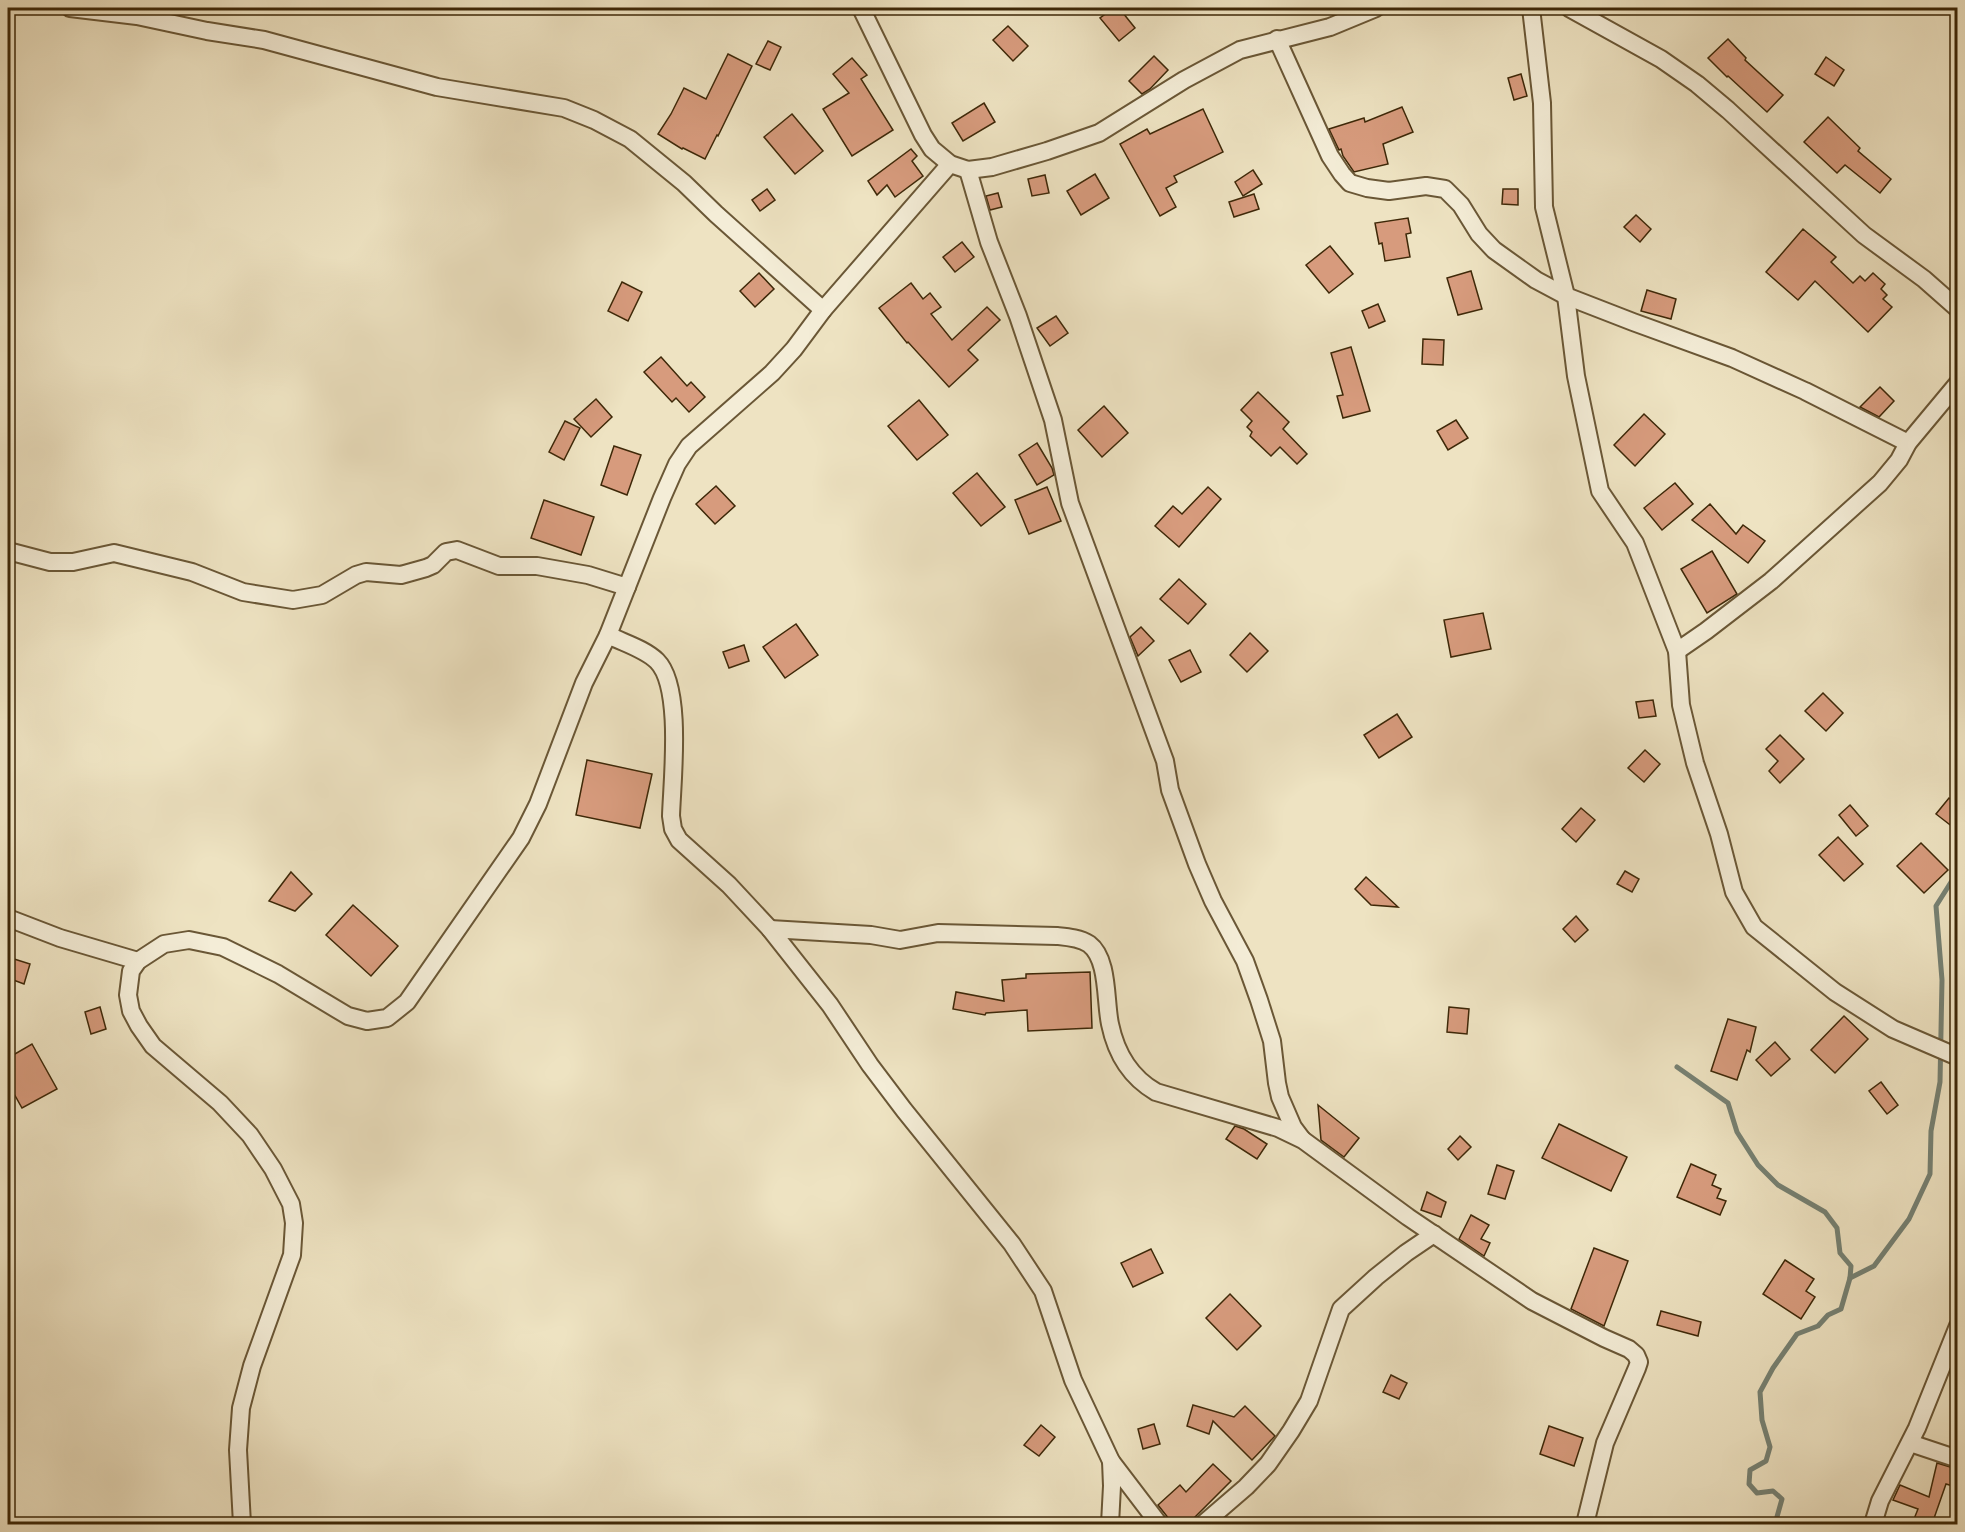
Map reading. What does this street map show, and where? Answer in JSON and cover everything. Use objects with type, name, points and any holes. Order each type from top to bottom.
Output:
[{"type":"street","points":[[70,8],[138,16],[207,31],[264,40],[438,87],[564,108],[594,120],[630,139],[684,183],[823,310]]},
{"type":"street","points":[[861,8],[932,149],[950,164],[968,170],[992,167],[1047,152],[1099,133],[1184,80],[1240,50],[1330,27],[1376,8]]},
{"type":"street","points":[[1531,8],[1542,103],[1544,207],[1566,296],[1576,376],[1600,491],[1635,543],[1677,651],[1681,705],[1695,763],[1719,834],[1734,892],[1754,927],[1835,992],[1893,1029],[1958,1057]]},
{"type":"street","points":[[1569,8],[1661,59],[1697,84],[1864,235],[1924,279],[1958,309]]},
{"type":"street","points":[[1277,39],[1330,156],[1350,183],[1389,191],[1426,186],[1445,189],[1461,205],[1479,234],[1494,250],[1536,280],[1566,296],[1732,358],[1805,391],[1908,443]]},
{"type":"street","points":[[242,1524],[238,1450],[241,1408],[252,1366],[292,1255],[294,1223],[291,1203],[273,1169],[250,1135],[220,1103],[153,1046],[139,1026],[131,1011],[128,995],[131,971],[138,961],[164,944],[189,940],[223,947],[278,974],[348,1016],[367,1021],[387,1018],[406,1002],[521,838],[538,804],[584,683],[608,635],[677,464],[689,446],[772,373],[794,349],[823,310],[950,164]]},
{"type":"street","points":[[968,170],[989,242],[1018,316],[1053,420],[1070,503],[1165,761],[1175,807],[1213,901],[1245,961],[1272,1041],[1280,1097],[1293,1126],[1303,1140]]},
{"type":"street","points":[[1677,651],[1706,632],[1771,581],[1872,491],[1899,460],[1908,443],[1958,384]]},
{"type":"street","points":[[8,551],[50,562],[73,562],[114,553],[192,572],[243,592],[293,600],[322,595],[356,575],[366,572],[401,575],[426,568],[433,565],[446,552],[457,550],[499,566],[537,566],[588,575],[627,586]]},
{"type":"street","points":[[608,635],[651,656],[664,671],[674,721],[670,816],[673,829],[685,847],[729,885],[770,929],[830,1005],[870,1065],[904,1110],[1012,1244],[1043,1292],[1073,1380],[1111,1461],[1159,1524]]},
{"type":"street","points":[[8,918],[70,941],[138,961]]},
{"type":"street","points":[[770,929],[871,935],[900,940],[938,933],[1057,936],[1088,944],[1098,956],[1103,967],[1110,1023],[1116,1044],[1126,1066],[1138,1080],[1156,1092],[1278,1128],[1303,1140],[1532,1301],[1629,1349],[1636,1355],[1639,1362],[1605,1443],[1585,1524]]},
{"type":"street","points":[[1203,1524],[1246,1487],[1268,1464],[1291,1431],[1309,1401],[1341,1309],[1384,1271],[1434,1234]]},
{"type":"street","points":[[1873,1524],[1880,1501],[1910,1443],[1958,1326]]},
{"type":"street","points":[[1910,1443],[1958,1459]]},
{"type":"street","points":[[1110,1524],[1111,1461]]},
{"type":"building","points":[[1114,8],[1119,8],[1135,28],[1119,41],[1100,18]]},
{"type":"building","points":[[1008,26],[1028,46],[1013,61],[993,40]]},
{"type":"building","points":[[1728,39],[1746,58],[1745,60],[1783,95],[1767,112],[1708,58]]},
{"type":"building","points":[[768,41],[781,47],[770,70],[756,64]]},
{"type":"building","points":[[728,54],[752,66],[705,159],[682,149],[658,134],[684,88],[706,99]]},
{"type":"building","points":[[1154,56],[1168,70],[1142,94],[1129,81]]},
{"type":"building","points":[[1826,57],[1844,70],[1834,86],[1815,74]]},
{"type":"building","points":[[852,58],[867,75],[861,79],[893,130],[852,156],[823,109],[849,93],[833,74]]},
{"type":"building","points":[[1521,74],[1527,96],[1514,100],[1508,78]]},
{"type":"building","points":[[984,103],[995,122],[963,141],[952,123]]},
{"type":"building","points":[[1402,107],[1413,132],[1383,144],[1388,164],[1354,172],[1341,149],[1339,150],[1329,129],[1364,118],[1365,122]]},
{"type":"building","points":[[1203,109],[1223,152],[1174,176],[1177,182],[1166,188],[1176,207],[1160,216],[1120,144],[1147,129],[1150,134]]},
{"type":"building","points":[[792,114],[823,151],[795,174],[764,137]]},
{"type":"building","points":[[1828,117],[1860,148],[1858,151],[1891,179],[1880,193],[1845,165],[1837,173],[1804,142]]},
{"type":"building","points":[[911,149],[917,156],[912,161],[923,176],[895,197],[887,185],[877,195],[868,181]]},
{"type":"building","points":[[1253,170],[1262,184],[1243,196],[1235,182]]},
{"type":"building","points":[[1095,174],[1109,198],[1081,215],[1067,191]]},
{"type":"building","points":[[1045,175],[1049,193],[1032,196],[1028,179]]},
{"type":"building","points":[[767,189],[775,200],[760,211],[752,200]]},
{"type":"building","points":[[1503,189],[1518,189],[1518,205],[1502,204]]},
{"type":"building","points":[[998,193],[1002,207],[990,210],[986,196]]},
{"type":"building","points":[[1254,194],[1259,209],[1234,217],[1229,202]]},
{"type":"building","points":[[1636,215],[1651,229],[1640,242],[1624,227]]},
{"type":"building","points":[[1408,218],[1411,233],[1406,234],[1410,257],[1385,261],[1375,223]]},
{"type":"building","points":[[1803,229],[1836,257],[1831,262],[1853,283],[1860,276],[1865,281],[1873,273],[1885,284],[1881,289],[1887,295],[1883,299],[1892,307],[1868,332],[1815,281],[1798,300],[1766,272]]},
{"type":"building","points":[[962,242],[974,257],[955,272],[943,257]]},
{"type":"building","points":[[1330,246],[1353,274],[1329,293],[1306,265]]},
{"type":"building","points":[[1471,271],[1482,309],[1458,315],[1447,278]]},
{"type":"building","points":[[759,273],[774,289],[755,307],[740,291]]},
{"type":"building","points":[[622,282],[642,292],[628,321],[608,311]]},
{"type":"building","points":[[911,283],[923,299],[930,293],[941,307],[931,314],[952,340],[987,307],[1000,320],[968,350],[978,360],[949,387],[907,343],[879,308]]},
{"type":"building","points":[[1647,290],[1676,299],[1671,319],[1641,311]]},
{"type":"building","points":[[1378,304],[1385,321],[1369,328],[1362,311]]},
{"type":"building","points":[[1056,316],[1068,333],[1050,346],[1037,328]]},
{"type":"building","points":[[1423,339],[1444,340],[1443,365],[1422,364]]},
{"type":"building","points":[[1351,347],[1370,411],[1343,418],[1337,396],[1343,395],[1331,353]]},
{"type":"building","points":[[661,357],[687,386],[691,382],[705,397],[689,412],[676,398],[672,402],[644,372]]},
{"type":"building","points":[[1880,387],[1894,401],[1879,417],[1860,407]]},
{"type":"building","points":[[1258,392],[1289,422],[1283,429],[1307,454],[1297,464],[1280,447],[1271,456],[1250,436],[1252,432],[1247,427],[1252,421],[1241,410]]},
{"type":"building","points":[[596,399],[612,417],[591,437],[574,419]]},
{"type":"building","points":[[919,400],[948,435],[917,460],[888,426]]},
{"type":"building","points":[[1104,406],[1128,433],[1102,457],[1078,430]]},
{"type":"building","points":[[1644,414],[1665,434],[1635,466],[1614,445]]},
{"type":"building","points":[[1456,420],[1468,438],[1448,450],[1437,431]]},
{"type":"building","points":[[565,421],[580,428],[564,460],[549,452]]},
{"type":"building","points":[[1037,443],[1054,475],[1037,485],[1019,455]]},
{"type":"building","points":[[614,446],[641,455],[627,495],[601,485]]},
{"type":"building","points":[[977,473],[1005,507],[981,526],[953,493]]},
{"type":"building","points":[[1675,483],[1693,504],[1662,530],[1644,508]]},
{"type":"building","points":[[716,486],[735,506],[715,524],[696,504]]},
{"type":"building","points":[[1047,487],[1061,521],[1029,534],[1015,500]]},
{"type":"building","points":[[1208,487],[1221,499],[1179,547],[1155,526],[1173,506],[1182,514]]},
{"type":"building","points":[[544,500],[594,517],[581,555],[531,538]]},
{"type":"building","points":[[1710,504],[1736,534],[1743,525],[1765,541],[1748,563],[1692,520]]},
{"type":"building","points":[[1712,551],[1737,594],[1707,613],[1681,569]]},
{"type":"building","points":[[1179,579],[1206,604],[1188,624],[1160,599]]},
{"type":"building","points":[[1483,613],[1491,649],[1451,657],[1444,620]]},
{"type":"building","points":[[796,624],[818,655],[785,678],[763,647]]},
{"type":"building","points":[[1141,627],[1154,641],[1138,656],[1130,637]]},
{"type":"building","points":[[1250,633],[1268,651],[1247,672],[1230,655]]},
{"type":"building","points":[[744,645],[749,661],[729,668],[723,652]]},
{"type":"building","points":[[1190,650],[1201,672],[1181,682],[1169,660]]},
{"type":"building","points":[[1823,693],[1843,713],[1826,731],[1805,711]]},
{"type":"building","points":[[1653,700],[1656,716],[1639,718],[1636,702]]},
{"type":"building","points":[[1397,714],[1412,737],[1379,758],[1364,735]]},
{"type":"building","points":[[1780,735],[1804,759],[1780,783],[1769,771],[1778,761],[1766,749]]},
{"type":"building","points":[[1645,750],[1660,764],[1644,782],[1628,768]]},
{"type":"building","points":[[587,760],[652,774],[640,828],[576,815]]},
{"type":"building","points":[[1949,798],[1958,805],[1958,831],[1936,814]]},
{"type":"building","points":[[1850,805],[1868,826],[1856,836],[1839,815]]},
{"type":"building","points":[[1581,808],[1595,820],[1576,842],[1562,829]]},
{"type":"building","points":[[1838,837],[1863,864],[1844,881],[1819,855]]},
{"type":"building","points":[[1921,843],[1948,870],[1924,893],[1897,866]]},
{"type":"building","points":[[1625,871],[1639,879],[1632,892],[1617,884]]},
{"type":"building","points":[[291,872],[312,894],[295,911],[269,901]]},
{"type":"building","points":[[1366,877],[1398,907],[1371,905],[1355,889]]},
{"type":"building","points":[[353,905],[398,946],[371,976],[326,935]]},
{"type":"building","points":[[1576,916],[1588,930],[1575,942],[1563,929]]},
{"type":"building","points":[[11,958],[30,964],[24,984],[8,978]]},
{"type":"building","points":[[1090,972],[1092,1028],[1028,1031],[1027,1010],[986,1013],[985,1015],[953,1009],[956,992],[1004,1001],[1002,980],[1026,978],[1026,974]]},
{"type":"building","points":[[100,1007],[106,1029],[91,1034],[85,1012]]},
{"type":"building","points":[[1449,1007],[1469,1009],[1467,1034],[1447,1032]]},
{"type":"building","points":[[1844,1016],[1868,1039],[1835,1073],[1811,1050]]},
{"type":"building","points":[[1728,1019],[1756,1027],[1750,1052],[1747,1050],[1737,1080],[1711,1071]]},
{"type":"building","points":[[1775,1042],[1790,1059],[1771,1076],[1756,1060]]},
{"type":"building","points":[[32,1044],[57,1089],[22,1108],[8,1083],[8,1058]]},
{"type":"building","points":[[1881,1082],[1898,1105],[1887,1114],[1869,1091]]},
{"type":"building","points":[[1318,1105],[1359,1138],[1344,1157],[1321,1140]]},
{"type":"building","points":[[1559,1124],[1627,1157],[1611,1191],[1542,1158]]},
{"type":"building","points":[[1235,1126],[1267,1144],[1257,1159],[1226,1139]]},
{"type":"building","points":[[1460,1136],[1471,1147],[1458,1160],[1448,1149]]},
{"type":"building","points":[[1691,1164],[1716,1175],[1712,1185],[1721,1189],[1717,1198],[1726,1201],[1720,1215],[1677,1197]]},
{"type":"building","points":[[1497,1165],[1514,1171],[1505,1199],[1488,1194]]},
{"type":"building","points":[[1427,1192],[1446,1202],[1441,1217],[1421,1210]]},
{"type":"building","points":[[1471,1215],[1489,1225],[1481,1239],[1490,1243],[1484,1256],[1459,1239]]},
{"type":"building","points":[[1594,1248],[1628,1261],[1604,1326],[1571,1309]]},
{"type":"building","points":[[1151,1249],[1163,1273],[1133,1287],[1121,1263]]},
{"type":"building","points":[[1785,1260],[1814,1279],[1806,1291],[1815,1297],[1801,1319],[1763,1294]]},
{"type":"building","points":[[1230,1294],[1261,1326],[1237,1350],[1206,1318]]},
{"type":"building","points":[[1661,1311],[1701,1322],[1698,1336],[1657,1325]]},
{"type":"building","points":[[1391,1375],[1407,1383],[1399,1399],[1383,1392]]},
{"type":"building","points":[[1193,1405],[1234,1417],[1245,1406],[1275,1436],[1252,1460],[1213,1421],[1209,1434],[1187,1426]]},
{"type":"building","points":[[1154,1424],[1160,1444],[1143,1449],[1138,1429]]},
{"type":"building","points":[[1041,1425],[1055,1437],[1039,1456],[1024,1445]]},
{"type":"building","points":[[1549,1426],[1583,1438],[1574,1466],[1540,1454]]},
{"type":"building","points":[[1937,1463],[1957,1469],[1953,1486],[1946,1484],[1932,1524],[1928,1524],[1914,1519],[1918,1509],[1893,1500],[1900,1485],[1929,1497]]},
{"type":"building","points":[[1213,1464],[1231,1481],[1188,1524],[1173,1524],[1158,1505],[1180,1485],[1186,1492]]},
{"type":"waterway","points":[[1850,1278],[1874,1266],[1909,1219],[1930,1174],[1931,1131],[1940,1082],[1942,980],[1936,906],[1958,871]]},
{"type":"waterway","points":[[1677,1067],[1728,1103],[1737,1132],[1758,1165],[1778,1185],[1825,1212],[1837,1228],[1840,1253],[1851,1266],[1841,1309],[1828,1315],[1818,1326],[1797,1334],[1773,1368],[1760,1392],[1762,1420],[1770,1447],[1766,1461],[1750,1470],[1749,1484],[1757,1493],[1773,1491],[1782,1499],[1775,1524]]}]
